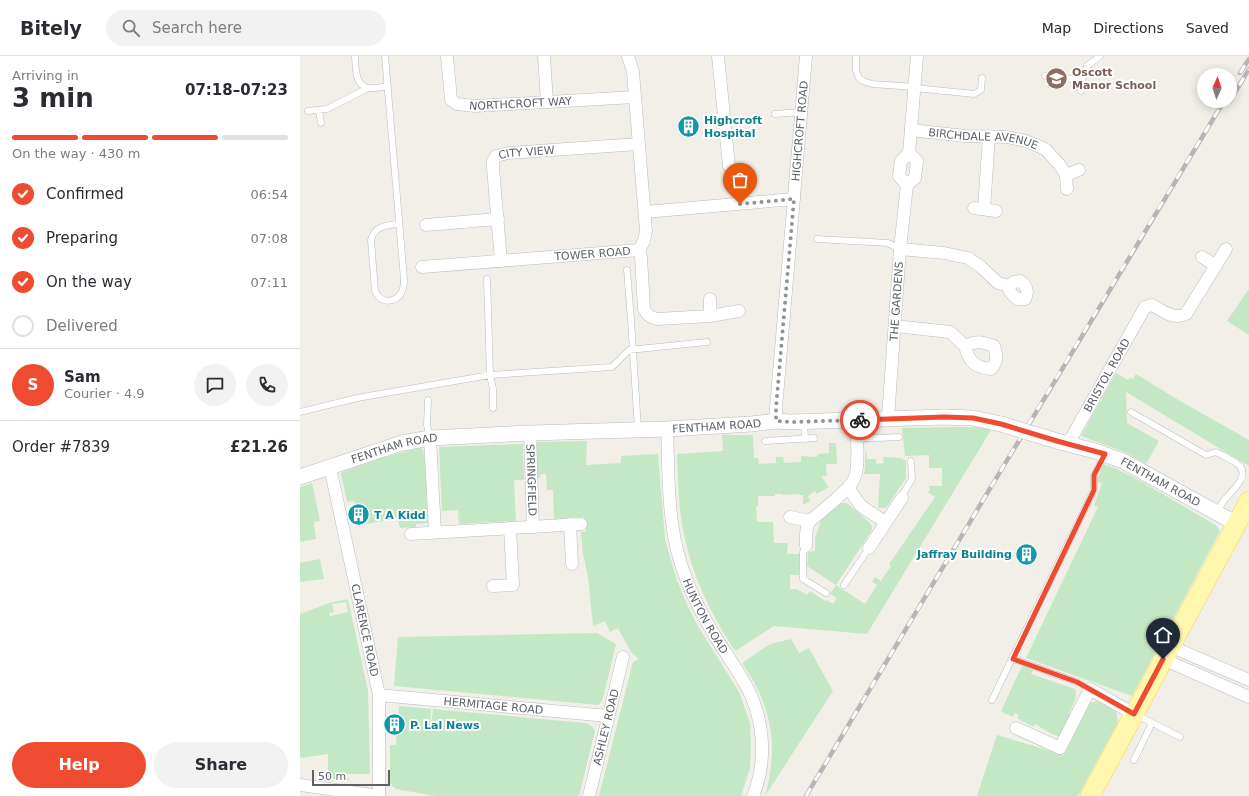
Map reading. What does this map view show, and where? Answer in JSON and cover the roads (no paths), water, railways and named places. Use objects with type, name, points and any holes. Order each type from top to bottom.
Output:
[{"type":"main road","points":[[1090,796],[1249,501]]},
{"type":"street","name":"NORTHCROFT WAY","points":[[447,56],[451,100],[457,104],[475,106],[636,97]]},
{"type":"street","points":[[544,56],[547,102]]},
{"type":"street","name":"TOWER ROAD","points":[[422,267],[639,250],[644,242],[646,231],[645,212],[636,97],[633,72],[628,56]]},
{"type":"street","points":[[718,56],[729,166]]},
{"type":"street","name":"HIGHCROFT ROAD","points":[[776,421],[806,56]]},
{"type":"street","name":"THE GARDENS","points":[[888,418],[906,185],[915,178],[917,161],[909,153],[917,56]]},
{"type":"street","name":"BIRCHDALE AVENUE","points":[[911,130],[965,136],[1007,137],[1026,141],[1045,149],[1059,164],[1066,175]]},
{"type":"street","points":[[985,209],[989,136]]},
{"type":"street","name":"CITY VIEW","points":[[501,261],[493,168],[493,162],[496,156],[508,153],[639,144]]},
{"type":"street","points":[[1067,189],[1066,175],[1079,170]]},
{"type":"street","points":[[645,212],[794,199]]},
{"type":"street","points":[[426,225],[498,219]]},
{"type":"street","points":[[900,248],[944,253],[968,258],[981,267],[998,283],[1009,286]]},
{"type":"street","points":[[1202,257],[1215,265],[1226,249]]},
{"type":"street","points":[[639,250],[641,257],[644,309],[647,314],[657,319],[710,316],[739,312]]},
{"type":"street","name":"BRISTOL ROAD","points":[[1062,443],[1145,307],[1152,305],[1175,316],[1181,317],[1186,314],[1215,265]]},
{"type":"street","points":[[710,299],[710,316]]},
{"type":"street","points":[[895,326],[950,332],[966,346]]},
{"type":"street","name":"FENTHAM ROAD","points":[[300,477],[402,443],[430,438],[751,424],[776,421],[804,422],[944,417],[973,418],[1001,424],[1062,443],[1105,454],[1123,461],[1236,524]]},
{"type":"street","points":[[806,546],[806,529],[810,520],[848,488],[854,480],[856,473],[856,420]]},
{"type":"street","name":"HUNTON ROAD","points":[[667,428],[671,518],[675,545],[680,562],[693,596],[714,635],[747,686],[759,718],[762,738],[762,761],[753,796]]},
{"type":"street","name":"SPRINGFIELD","points":[[530,433],[533,527]]},
{"type":"street","points":[[430,438],[436,532]]},
{"type":"street","name":"CLARENCE ROAD","points":[[330,467],[379,695],[379,796]]},
{"type":"street","points":[[848,488],[861,506],[885,522]]},
{"type":"street","points":[[869,548],[902,498]]},
{"type":"street","points":[[790,517],[810,520]]},
{"type":"street","name":"SPRINGFIELD","points":[[411,534],[575,524],[572,564]]},
{"type":"street","points":[[493,586],[513,585],[510,528]]},
{"type":"street","points":[[1167,652],[1249,680]]},
{"type":"street","points":[[1167,652],[1249,697]]},
{"type":"street","name":"ASHLEY ROAD","points":[[589,796],[623,657]]},
{"type":"street","points":[[1016,728],[1060,748],[1090,689],[1134,714]]},
{"type":"street","name":"HERMITAGE ROAD","points":[[379,695],[608,716]]},
{"type":"street","points":[[300,785],[379,796]]},
{"type":"lane","points":[[355,56],[356,77],[361,85],[368,88]]},
{"type":"lane","points":[[385,56],[404,279],[403,289],[400,296],[394,300],[385,301],[378,296],[375,291],[371,240],[372,235],[379,228],[399,224]]},
{"type":"lane","points":[[856,56],[856,71],[859,78],[863,82],[872,84],[974,94],[981,90],[982,78]]},
{"type":"lane","points":[[1081,91],[1082,80],[1087,66],[1100,56]]},
{"type":"lane","points":[[1045,76],[1082,80]]},
{"type":"lane","points":[[308,111],[327,109],[368,88],[388,86]]},
{"type":"lane","points":[[319,110],[321,123]]},
{"type":"lane","points":[[774,114],[801,112]]},
{"type":"lane","points":[[817,239],[888,242],[900,248]]},
{"type":"lane","points":[[626,270],[631,320],[638,429]]},
{"type":"lane","points":[[487,279],[490,375],[493,389],[494,408]]},
{"type":"lane","points":[[300,412],[357,398],[490,375],[612,367],[630,350],[707,342]]},
{"type":"lane","points":[[428,400],[427,425],[430,438]]},
{"type":"lane","points":[[1130,412],[1206,455],[1216,452],[1237,463],[1242,468],[1244,475],[1242,480],[1224,501],[1217,513]]},
{"type":"lane","points":[[804,422],[805,439]]},
{"type":"lane","points":[[856,440],[899,437]]},
{"type":"lane","points":[[765,441],[814,438]]},
{"type":"lane","points":[[992,700],[1094,490],[1094,475],[1105,454]]},
{"type":"lane","points":[[902,498],[912,479],[911,461]]},
{"type":"lane","points":[[806,546],[803,552],[803,579],[826,593]]},
{"type":"lane","points":[[844,585],[869,548]]},
{"type":"lane","points":[[1013,659],[1077,682],[1090,689]]},
{"type":"lane","points":[[1134,714],[1180,737]]},
{"type":"lane","points":[[1134,760],[1152,723]]},
{"type":"railway","points":[[1240,73],[1249,59]]},
{"type":"railway","points":[[1237,89],[1249,69]]},
{"type":"railway","points":[[806,796],[1066,361],[1220,108]]},
{"type":"place","name":"Oscott Manor School","points":[[1056,78]]},
{"type":"place","name":"Highcroft Hospital","points":[[688,126]]},
{"type":"place","name":"T A Kidd","points":[[358,515]]},
{"type":"place","name":"Jaffray Building","points":[[1027,554]]},
{"type":"place","name":"P. Lal News","points":[[394,725]]}]
